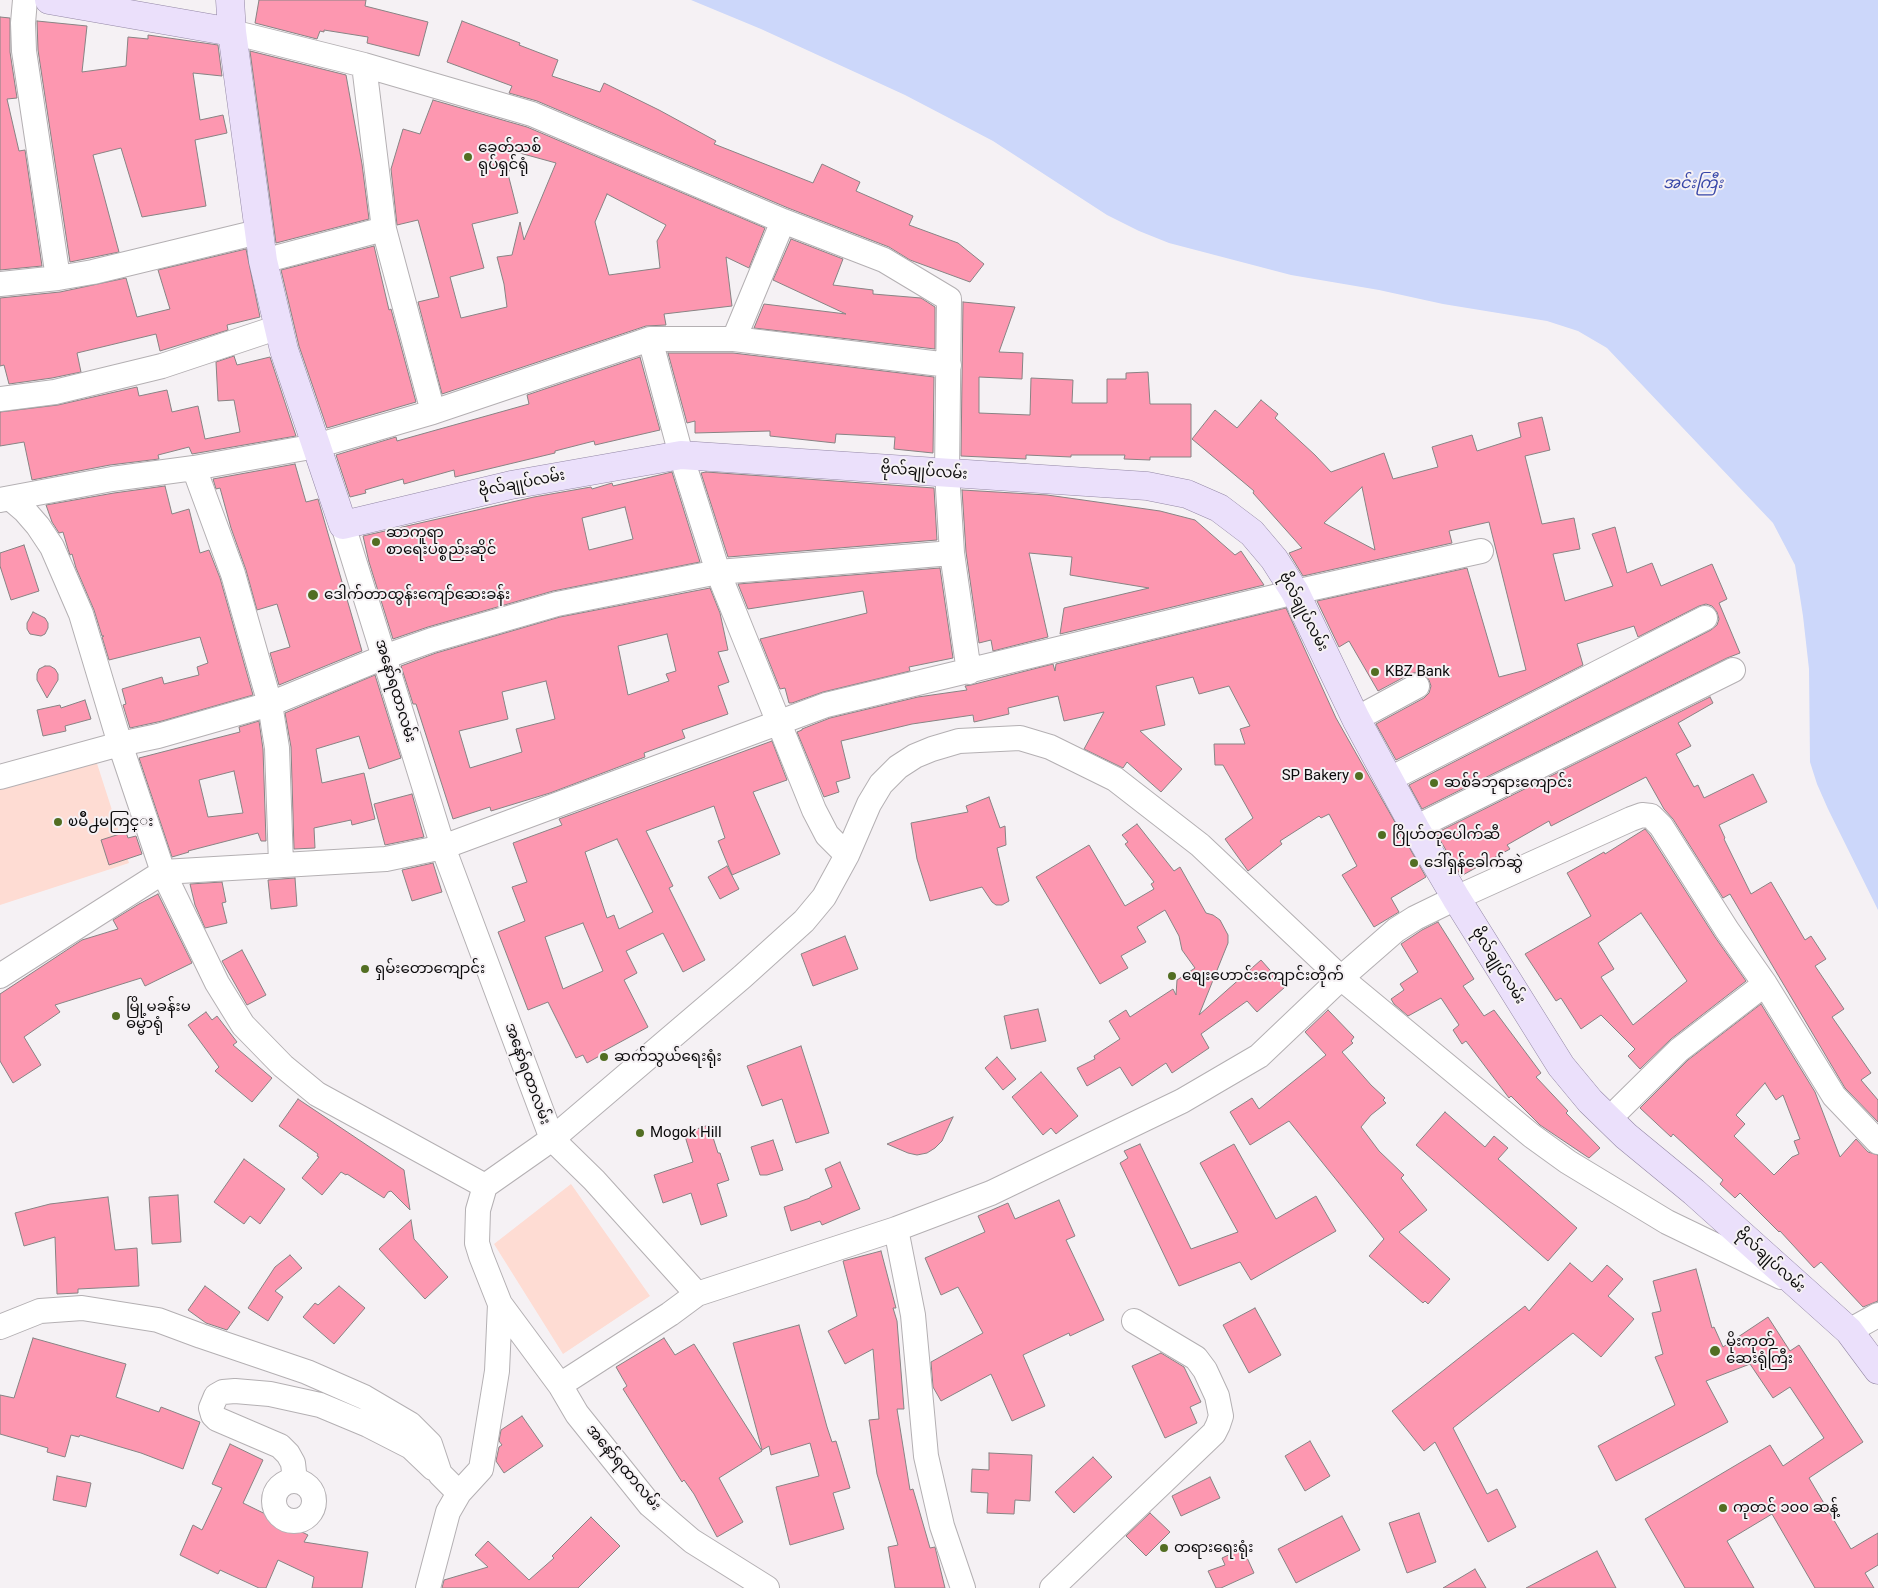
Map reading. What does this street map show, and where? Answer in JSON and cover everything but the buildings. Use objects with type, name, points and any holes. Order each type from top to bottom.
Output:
[{"type":"main road","points":[[49,0],[232,32]]},
{"type":"main road","points":[[230,0],[232,32],[263,261],[284,350],[343,525]]},
{"type":"main road","name":"ဗိုလ်‌ချုပ်‌လမ်း","points":[[343,525],[511,485],[681,455],[1148,486],[1187,494],[1219,508],[1252,533],[1274,559],[1295,592],[1356,719],[1388,780],[1456,898],[1561,1066],[1590,1101],[1609,1119],[1694,1192],[1848,1331],[1878,1370]]},
{"type":"street","points":[[25,0],[23,23],[24,51],[58,278]]},
{"type":"street","points":[[232,32],[364,66],[532,114],[783,221],[884,260],[949,299],[947,473],[952,553],[969,672]]},
{"type":"street","points":[[364,66],[384,229],[432,412]]},
{"type":"street","points":[[734,339],[783,221]]},
{"type":"street","points":[[263,261],[384,229]]},
{"type":"street","points":[[0,284],[94,272],[258,232]]},
{"type":"street","points":[[0,399],[55,392],[162,366],[279,327]]},
{"type":"street","points":[[6,500],[112,479],[194,468],[316,446],[432,412],[650,339],[734,339],[949,365]]},
{"type":"street","points":[[650,339],[681,455],[718,572],[814,810],[828,834],[847,855]]},
{"type":"street","points":[[194,468],[233,574],[270,704],[277,748],[281,864]]},
{"type":"street","points":[[6,500],[25,511],[52,547],[81,614],[120,744],[163,872],[217,983],[239,1018],[284,1066],[317,1094],[485,1186]]},
{"type":"street","name":"အ‌နော်‌ရထာလမ်း","points":[[343,525],[443,847],[552,1139],[485,1186],[478,1210],[477,1242],[500,1304],[560,1385],[577,1414],[650,1505],[692,1541],[767,1588]]},
{"type":"street","points":[[0,976],[163,872],[386,859],[443,847],[826,705],[1295,592],[1481,551]]},
{"type":"street","points":[[0,777],[120,744],[158,736],[270,704],[384,657],[432,640],[557,604],[718,572],[952,553]]},
{"type":"street","points":[[1388,780],[1705,618]]},
{"type":"street","points":[[1415,828],[1732,670]]},
{"type":"street","points":[[1356,719],[1417,686]]},
{"type":"street","points":[[697,1294],[594,1180],[552,1139],[742,977],[804,921],[824,897],[847,855],[869,804],[881,784],[898,767],[923,752],[959,742],[1020,738],[1050,747],[1115,779],[1200,845],[1341,978],[1532,1136],[1568,1162],[1667,1222],[1793,1283]]},
{"type":"street","points":[[560,1385],[670,1314],[697,1294],[896,1229],[991,1193],[1182,1101],[1260,1056],[1341,978],[1396,930],[1415,918],[1631,818],[1642,815],[1651,816],[1661,826],[1834,1096],[1878,1142]]},
{"type":"street","points":[[1609,1119],[1679,1050],[1764,984]]},
{"type":"street","points":[[896,1229],[913,1316],[926,1456],[942,1526],[963,1588]]},
{"type":"street","points":[[428,1588],[448,1512],[459,1494],[481,1469],[497,1371],[500,1304]]},
{"type":"street","points":[[0,1327],[40,1311],[82,1308],[158,1320],[307,1372],[364,1397],[410,1424],[430,1444],[440,1474]]},
{"type":"street","points":[[1848,1331],[1878,1315]]},
{"type":"street","points":[[1052,1588],[1214,1433],[1221,1416],[1217,1396],[1205,1370],[1196,1358],[1134,1321]]},
{"type":"street","points":[[292,1480],[294,1472],[293,1463],[280,1446],[217,1419],[211,1408],[216,1396],[223,1392],[235,1391],[270,1394],[320,1405],[368,1425],[411,1447],[459,1494]]},
{"type":"shaded area","name":"ၿမိဳ႕မကြင္း","points":[[93,751],[129,863],[0,905],[0,782]]},
{"type":"shaded area","points":[[571,1184],[650,1296],[563,1354],[494,1244]]},
{"type":"water","name":"အင်းကြီး","points":[[691,0],[1878,0],[1878,910],[1828,809],[1810,762],[1809,669],[1795,565],[1773,523],[1607,348],[1578,331],[1547,321],[1443,304],[1379,290],[1291,275],[1169,243],[1107,215],[993,141],[905,95],[761,29]]},
{"type":"place","name":"ခေတ်သစ် ရုပ်‌ရှင်ရုံ","points":[[468,157]]},
{"type":"place","name":"ဆာကူရာ စာရေးပစ္စည်းဆိုင်","points":[[376,542]]},
{"type":"place","name":"ဒေါက်တာထွန်းကျော်ဆေးခန်း","points":[[313,595]]},
{"type":"place","name":"KBZ Bank","points":[[1375,672]]},
{"type":"place","name":"SP Bakery","points":[[1359,776]]},
{"type":"place","name":"ဆစ်ခ်ဘုရားကျောင်း","points":[[1434,783]]},
{"type":"place","name":"ၿမိဳ႕မကြင္း","points":[[58,822]]},
{"type":"place","name":"ဂြိုဟ်တုပေါက်ဆီ","points":[[1382,835]]},
{"type":"place","name":"ဒေါ်ရှန်ခေါက်ဆွဲ","points":[[1414,863]]},
{"type":"place","name":"ရှမ်းတောကျောင်း","points":[[365,969]]},
{"type":"place","name":"စျေးဟောင်းကျောင်းတိုက်","points":[[1172,976]]},
{"type":"place","name":"မြို့မခန်းမ ဓမ္မာရုံ","points":[[116,1016]]},
{"type":"place","name":"ဆက်သွယ်ရေးရုံး","points":[[604,1057]]},
{"type":"place","name":"Mogok Hill","points":[[640,1133]]},
{"type":"place","name":"မိုးကုတ်‌ ‌ဆေးရုံကြီး","points":[[1715,1351]]},
{"type":"place","name":"ကုတင် ၁၀၀ ဆန့်","points":[[1723,1508]]},
{"type":"place","name":"တရားရေးရုံး","points":[[1164,1548]]}]
